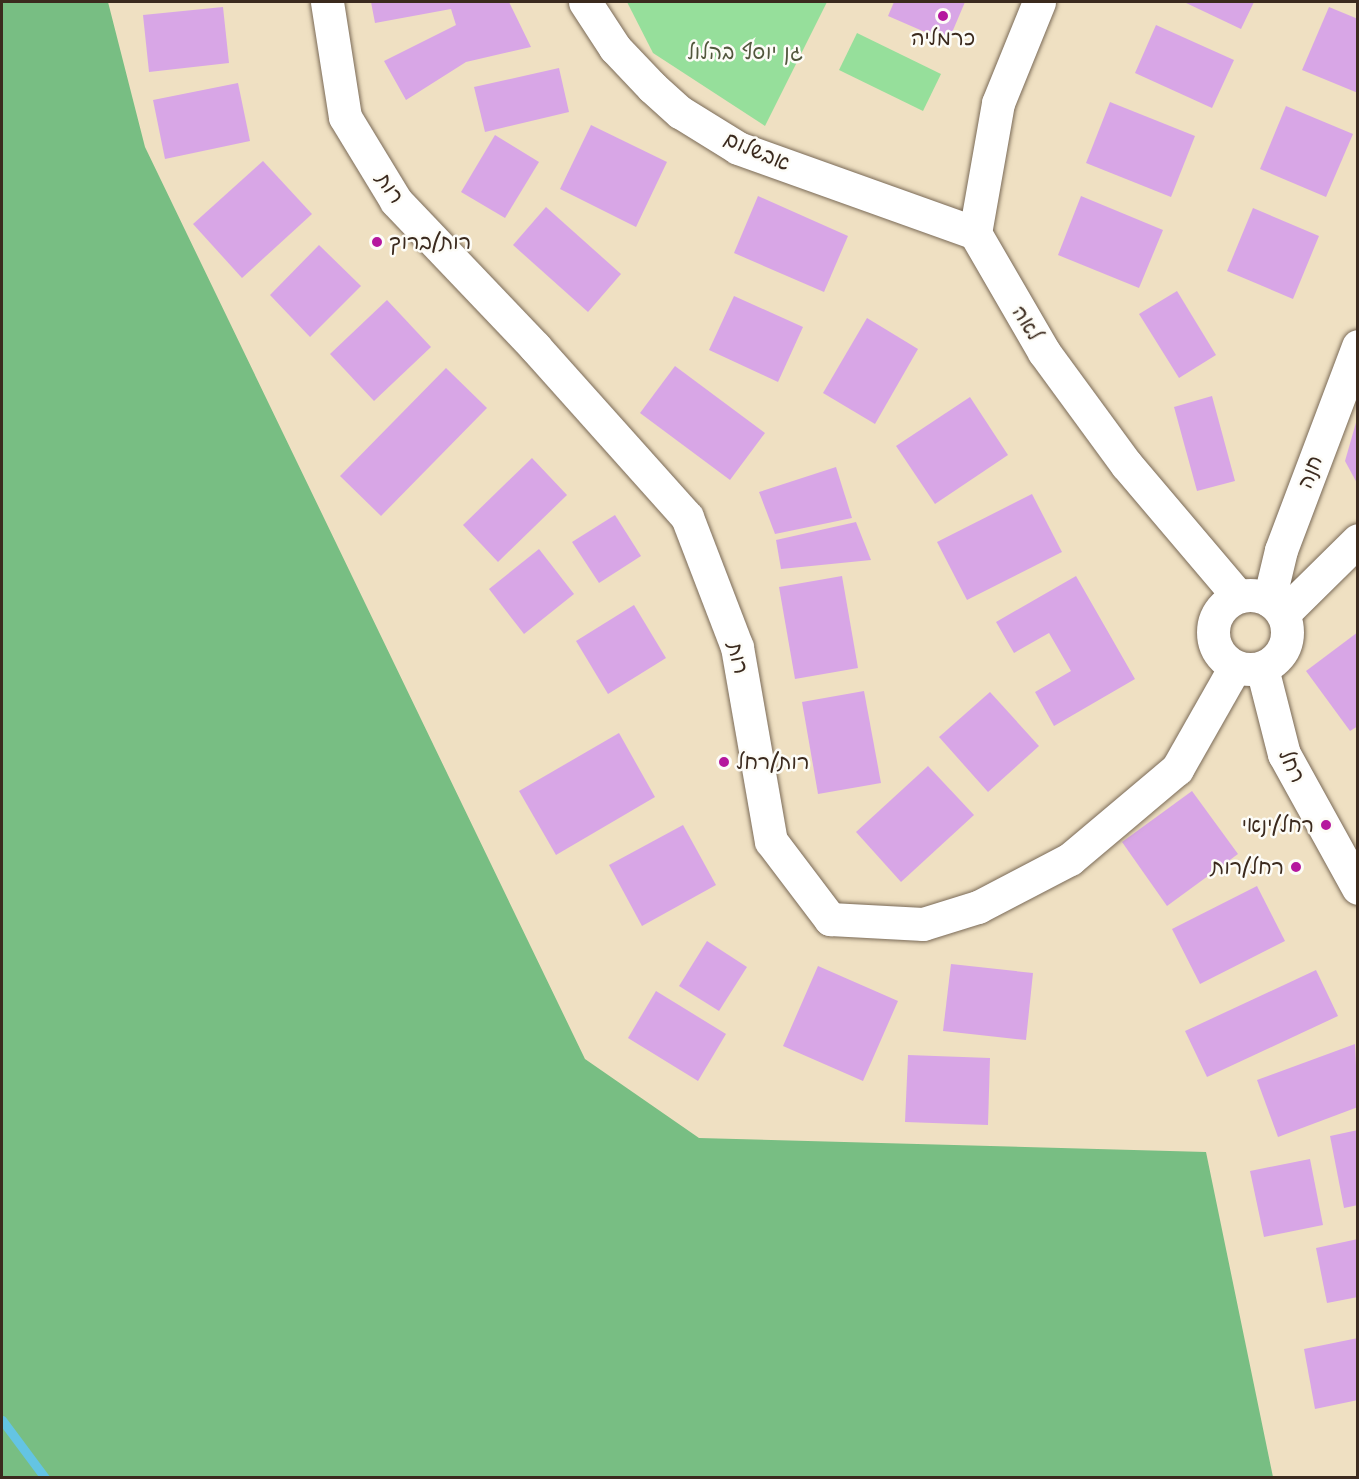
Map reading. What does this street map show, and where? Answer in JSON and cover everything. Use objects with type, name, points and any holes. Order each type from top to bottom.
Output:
[{"type":"street","name":"רות","points":[[327,2],[345,117],[396,201],[535,347],[687,517],[737,647],[771,841],[830,918],[923,924],[978,907],[1070,859],[1177,769],[1248,668]]},
{"type":"street","name":"אבשלום","points":[[585,2],[615,48],[652,87],[681,112],[738,147],[975,233]]},
{"type":"street","points":[[975,233],[998,103],[1039,2]]},
{"type":"street","name":"לאה","points":[[975,233],[1044,352],[1126,464],[1263,603]]},
{"type":"street","name":"חנה","points":[[1263,603],[1358,346]]},
{"type":"street","points":[[1263,603],[1287,627],[1282,652],[1248,668],[1219,655],[1212,638],[1218,612],[1263,603],[1358,540]]},
{"type":"street","name":"רחל","points":[[1248,668],[1284,754],[1358,888]]},
{"type":"green space","points":[[2,2],[108,2],[145,147],[585,1059],[699,1138],[1206,1152],[1273,1477],[2,1477]]},
{"type":"green space","name":"גן יוסף בהלול","points":[[627,2],[827,2],[765,126],[653,53]]},
{"type":"green space","points":[[857,33],[941,74],[923,111],[839,70]]},
{"type":"building","points":[[371,2],[509,2],[531,47],[466,62],[406,100],[384,61],[456,25],[451,9],[375,23]]},
{"type":"building","points":[[894,2],[965,2],[948,42],[888,16]]},
{"type":"building","points":[[1184,2],[1254,2],[1241,29]]},
{"type":"building","points":[[223,7],[229,63],[149,72],[143,15]]},
{"type":"building","points":[[1329,7],[1358,19],[1358,93],[1302,70]]},
{"type":"building","points":[[1156,25],[1234,60],[1212,108],[1135,73]]},
{"type":"building","points":[[559,68],[569,112],[485,132],[474,87]]},
{"type":"building","points":[[238,83],[250,141],[165,159],[153,100]]},
{"type":"building","points":[[1110,102],[1195,136],[1171,197],[1086,163]]},
{"type":"building","points":[[1286,106],[1353,134],[1326,197],[1260,169]]},
{"type":"building","points":[[591,125],[667,162],[636,227],[560,189]]},
{"type":"building","points":[[495,135],[539,162],[505,218],[461,192]]},
{"type":"building","points":[[263,161],[312,214],[242,278],[193,224]]},
{"type":"building","points":[[758,196],[848,236],[824,292],[734,253]]},
{"type":"building","points":[[1081,196],[1163,230],[1139,288],[1058,255]]},
{"type":"building","points":[[546,207],[621,274],[588,312],[513,245]]},
{"type":"building","points":[[1253,208],[1319,236],[1293,299],[1227,271]]},
{"type":"building","points":[[319,245],[361,286],[310,337],[270,295]]},
{"type":"building","points":[[1177,291],[1216,355],[1179,378],[1139,314]]},
{"type":"building","points":[[734,296],[803,327],[778,382],[709,350]]},
{"type":"building","points":[[387,300],[431,347],[374,401],[330,354]]},
{"type":"building","points":[[867,318],[918,349],[875,424],[823,393]]},
{"type":"building","points":[[675,366],[765,433],[730,480],[640,413]]},
{"type":"building","points":[[446,368],[487,408],[381,516],[340,476]]},
{"type":"building","points":[[1212,396],[1235,481],[1197,491],[1174,407]]},
{"type":"building","points":[[970,397],[1008,455],[935,504],[896,446]]},
{"type":"building","points":[[1358,419],[1358,485],[1345,461]]},
{"type":"building","points":[[532,458],[567,495],[498,562],[463,525]]},
{"type":"building","points":[[836,467],[852,518],[775,534],[759,492]]},
{"type":"building","points":[[1032,494],[1062,552],[967,600],[937,542]]},
{"type":"building","points":[[615,515],[641,556],[599,583],[572,542]]},
{"type":"building","points":[[856,522],[871,560],[781,569],[776,540]]},
{"type":"building","points":[[539,549],[574,594],[524,634],[489,589]]},
{"type":"building","points":[[842,576],[858,668],[795,679],[779,587]]},
{"type":"building","points":[[1076,576],[1135,679],[1054,726],[1035,692],[1071,671],[1049,633],[1014,653],[996,622]]},
{"type":"building","points":[[634,605],[666,658],[608,694],[576,641]]},
{"type":"building","points":[[1358,632],[1358,726],[1350,731],[1306,671]]},
{"type":"building","points":[[864,691],[881,783],[818,794],[802,702]]},
{"type":"building","points":[[990,692],[1039,746],[988,792],[939,737]]},
{"type":"building","points":[[619,733],[655,797],[556,855],[519,791]]},
{"type":"building","points":[[928,766],[974,815],[901,882],[856,832]]},
{"type":"building","points":[[1192,791],[1238,854],[1167,906],[1122,842]]},
{"type":"building","points":[[683,825],[716,885],[642,926],[609,865]]},
{"type":"building","points":[[1257,886],[1285,941],[1200,984],[1172,929]]},
{"type":"building","points":[[707,941],[747,967],[719,1011],[679,986]]},
{"type":"building","points":[[951,964],[1033,973],[1026,1040],[943,1031]]},
{"type":"building","points":[[818,966],[898,1001],[863,1081],[783,1046]]},
{"type":"building","points":[[1316,970],[1338,1016],[1207,1077],[1185,1031]]},
{"type":"building","points":[[656,991],[726,1034],[698,1081],[628,1038]]},
{"type":"building","points":[[1355,1044],[1358,1107],[1278,1137],[1257,1080]]},
{"type":"building","points":[[908,1055],[990,1058],[988,1125],[905,1122]]},
{"type":"building","points":[[1358,1130],[1358,1205],[1344,1208],[1330,1136]]},
{"type":"building","points":[[1310,1159],[1323,1225],[1264,1237],[1250,1171]]},
{"type":"building","points":[[1358,1239],[1358,1297],[1327,1303],[1316,1248]]},
{"type":"building","points":[[1358,1338],[1358,1400],[1315,1409],[1304,1349]]},
{"type":"waterway","points":[[2,1420],[45,1478]]},
{"type":"place","name":"כרמליה","points":[[943,16]]},
{"type":"place","name":"רות/ברוך","points":[[377,242]]},
{"type":"place","name":"רות/רחל","points":[[724,762]]},
{"type":"place","name":"רחל/ינאי","points":[[1326,825]]},
{"type":"place","name":"רחל/רות","points":[[1296,867]]}]
